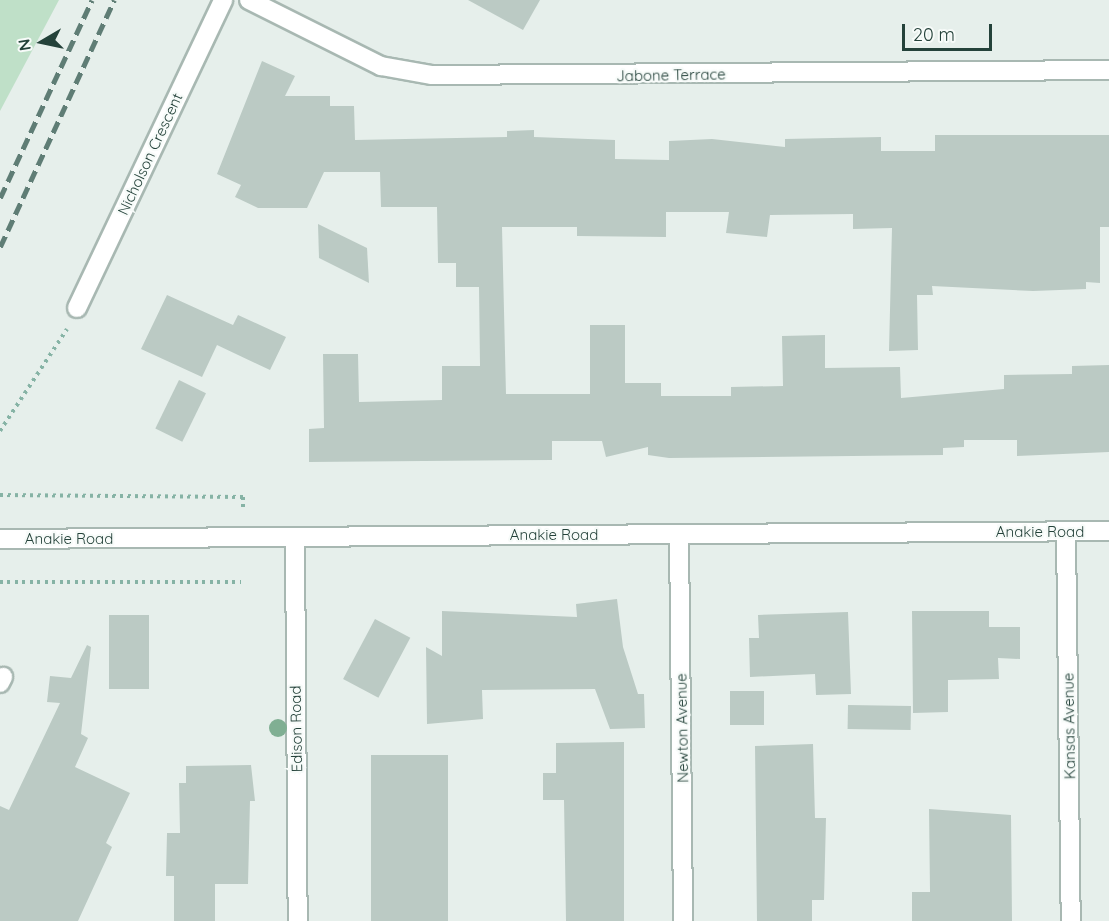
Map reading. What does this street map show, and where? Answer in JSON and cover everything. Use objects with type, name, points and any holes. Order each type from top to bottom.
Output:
[{"type":"street","name":"Nicholson Crescent","points":[[77,308],[223,0]]},
{"type":"street","name":"Jabone Terrace","points":[[249,0],[381,66],[432,75],[1109,70]]},
{"type":"street","name":"Anakie Road","points":[[0,539],[1109,531]]},
{"type":"street","name":"Kansas Avenue","points":[[1066,532],[1071,921]]},
{"type":"street","name":"Newton Avenue","points":[[679,534],[684,921]]},
{"type":"street","name":"Edison Road","points":[[295,537],[298,921]]},
{"type":"path","points":[[0,431],[58,345],[77,308]]},
{"type":"path","points":[[0,495],[243,497],[243,512]]},
{"type":"path","points":[[0,582],[241,582]]},
{"type":"green space","points":[[0,0],[59,0],[0,111]]},
{"type":"building","points":[[468,0],[540,0],[523,30]]},
{"type":"building","points":[[262,61],[295,76],[285,96],[330,96],[330,106],[354,106],[355,140],[507,137],[507,131],[534,130],[534,137],[615,140],[615,159],[669,160],[669,141],[712,139],[785,147],[785,139],[881,137],[881,151],[935,151],[935,135],[1109,135],[1109,227],[1100,227],[1100,283],[1086,282],[1086,289],[1033,291],[932,286],[933,295],[917,295],[918,350],[889,351],[892,228],[853,229],[853,214],[770,215],[767,237],[726,233],[729,212],[666,212],[666,237],[577,236],[577,227],[502,227],[506,394],[590,394],[590,325],[625,325],[625,383],[661,383],[661,396],[731,396],[731,387],[783,386],[782,336],[825,335],[825,368],[900,367],[901,398],[1004,389],[1004,375],[1072,374],[1072,366],[1109,365],[1109,452],[1017,456],[1017,440],[964,440],[964,447],[943,448],[943,455],[669,458],[648,455],[648,447],[606,457],[602,441],[552,441],[552,460],[309,462],[309,429],[324,428],[323,354],[358,354],[359,402],[442,400],[442,366],[480,366],[479,287],[456,287],[456,263],[438,263],[437,207],[381,207],[380,172],[324,172],[307,208],[258,208],[235,197],[241,185],[217,174]]},
{"type":"building","points":[[318,224],[367,248],[369,283],[319,258]]},
{"type":"building","points":[[167,295],[233,325],[238,315],[286,337],[270,370],[217,345],[202,377],[141,349]]},
{"type":"building","points":[[179,380],[206,393],[182,442],[155,429]]},
{"type":"building","points":[[617,599],[623,647],[638,694],[644,694],[645,728],[610,729],[595,689],[482,690],[483,719],[427,724],[426,647],[442,656],[442,611],[577,617],[576,604]]},
{"type":"building","points":[[912,611],[989,611],[989,627],[1020,627],[1020,659],[998,658],[999,679],[948,680],[948,712],[913,713]]},
{"type":"building","points":[[848,612],[851,694],[816,695],[815,674],[750,677],[749,638],[759,638],[758,615]]},
{"type":"building","points":[[109,615],[149,615],[149,689],[109,689]]},
{"type":"building","points":[[375,619],[410,638],[378,698],[343,679]]},
{"type":"building","points":[[87,645],[91,647],[81,734],[88,738],[75,767],[130,793],[106,843],[112,847],[78,921],[0,921],[0,806],[9,810],[60,703],[47,702],[50,676],[71,678]]},
{"type":"building","points":[[730,691],[764,691],[764,725],[730,725]]},
{"type":"building","points":[[848,705],[911,706],[911,730],[848,729]]},
{"type":"building","points":[[624,742],[624,921],[566,921],[564,800],[543,800],[543,773],[556,773],[556,743]]},
{"type":"building","points":[[813,744],[815,818],[826,818],[824,900],[812,900],[812,921],[757,921],[755,746]]},
{"type":"building","points":[[371,755],[448,755],[448,921],[371,921]]},
{"type":"building","points":[[251,765],[255,801],[250,801],[248,884],[215,884],[215,921],[174,921],[174,876],[166,876],[167,833],[180,833],[179,783],[186,783],[186,766]]},
{"type":"building","points":[[929,809],[1011,815],[1012,921],[912,921],[912,892],[930,892]]},
{"type":"railway","points":[[0,198],[92,0]]},
{"type":"railway","points":[[0,247],[114,0]]}]
